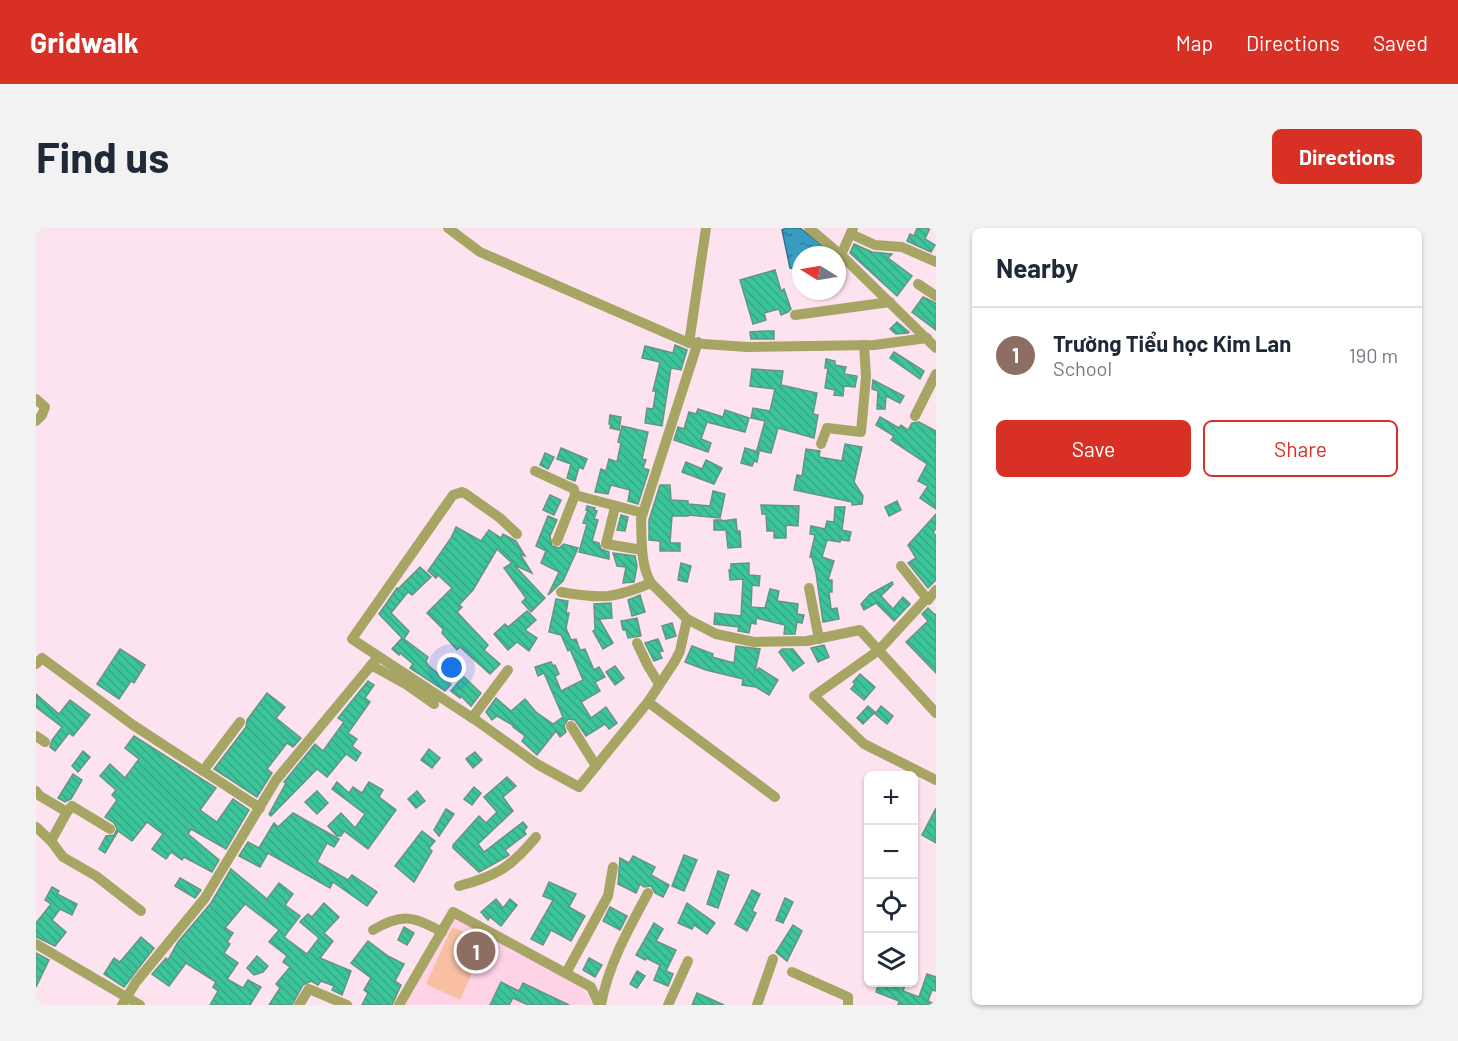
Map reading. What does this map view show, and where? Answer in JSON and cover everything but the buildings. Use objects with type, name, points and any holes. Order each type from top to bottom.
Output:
[{"type":"street","points":[[448,228],[480,252],[693,343],[748,347],[864,345],[927,338]]},
{"type":"street","points":[[706,228],[693,343],[643,513],[642,550],[647,576],[651,583],[687,619],[716,634],[754,642],[807,641],[860,630],[936,713]]},
{"type":"street","points":[[809,228],[830,246]]},
{"type":"street","points":[[845,246],[852,231],[875,244],[902,247],[936,262]]},
{"type":"street","points":[[846,260],[936,348]]},
{"type":"street","points":[[918,284],[936,296]]},
{"type":"street","points":[[795,315],[890,302]]},
{"type":"street","points":[[821,444],[827,428],[861,432],[866,377],[864,345]]},
{"type":"street","points":[[915,416],[936,374]]},
{"type":"street","points":[[36,399],[45,407],[42,415],[36,421]]},
{"type":"street","points":[[535,471],[574,489],[575,495],[557,541]]},
{"type":"street","points":[[434,704],[375,661],[352,639],[453,495],[462,492],[466,494],[500,518],[517,534]]},
{"type":"street","points":[[575,495],[643,513]]},
{"type":"street","points":[[615,507],[606,544],[642,550]]},
{"type":"street","points":[[901,566],[928,600]]},
{"type":"street","points":[[561,592],[598,598],[621,595],[651,583]]},
{"type":"street","points":[[809,588],[819,639]]},
{"type":"street","points":[[936,590],[879,650],[814,696],[864,744],[936,780]]},
{"type":"street","points":[[375,661],[472,718],[537,764],[579,787],[648,702],[680,651],[687,619]]},
{"type":"street","points":[[637,643],[659,684]]},
{"type":"street","points":[[36,664],[42,658],[133,725],[260,808]]},
{"type":"street","points":[[125,1001],[136,982],[206,898],[276,780],[375,661]]},
{"type":"street","points":[[472,718],[508,670]]},
{"type":"street","points":[[648,702],[775,797]]},
{"type":"street","points":[[204,771],[240,722]]},
{"type":"street","points":[[571,726],[596,766]]},
{"type":"street","points":[[36,791],[40,796],[67,812]]},
{"type":"street","points":[[51,841],[72,806],[110,829]]},
{"type":"street","points":[[36,826],[63,857],[96,876],[141,911]]},
{"type":"street","points":[[459,886],[505,868],[518,859],[536,837]]},
{"type":"street","points":[[566,974],[608,896],[613,867]]},
{"type":"street","points":[[600,1005],[603,990],[621,946],[648,893]]},
{"type":"street","points":[[399,1005],[453,912],[591,987],[600,1005]]},
{"type":"street","points":[[373,930],[404,917],[432,926],[442,932]]},
{"type":"street","points":[[36,944],[125,1001],[140,1005]]},
{"type":"street","points":[[757,1005],[773,959]]},
{"type":"street","points":[[668,1005],[688,961]]},
{"type":"street","points":[[792,972],[848,997],[848,1005]]},
{"type":"street","points":[[299,1005],[309,989],[347,1005]]},
{"type":"shaded area","points":[[455,915],[581,987],[594,1005],[403,1005]]},
{"type":"shaded area","points":[[452,927],[486,942],[460,1000],[426,984]]},
{"type":"water","points":[[800,228],[823,246],[792,246],[792,268],[790,268],[782,230]]},
{"type":"place","name":"Trường Tiểu học Kim Lan","points":[[476,951]]}]
